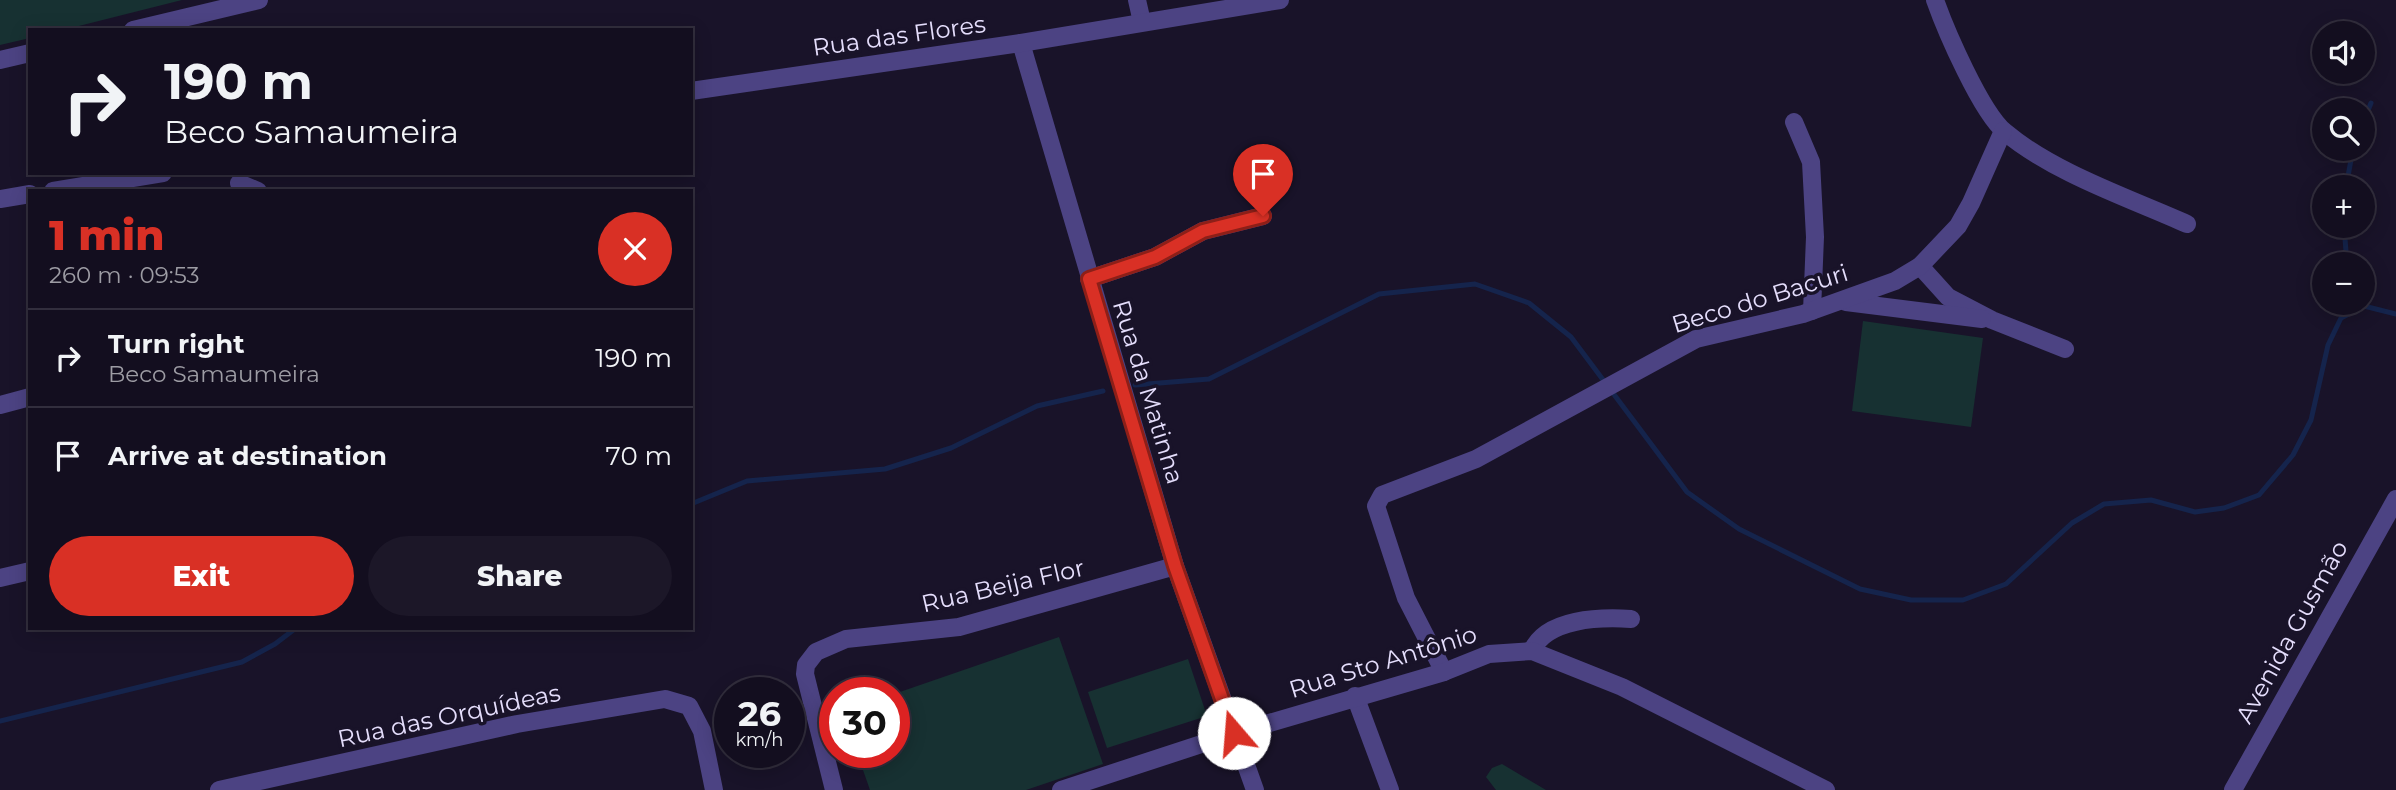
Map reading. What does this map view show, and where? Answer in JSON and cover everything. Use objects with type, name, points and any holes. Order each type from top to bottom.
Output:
[{"type":"street","points":[[141,28],[259,0]]},
{"type":"street","points":[[1137,0],[1142,22]]},
{"type":"street","name":"Rua das Flores","points":[[693,92],[1021,43],[1280,0]]},
{"type":"street","points":[[1935,0],[1967,74],[2003,131],[2074,173],[2187,223]]},
{"type":"street","name":"Rua da Matinha","points":[[1021,43],[1175,566],[1255,790]]},
{"type":"street","points":[[0,60],[28,53]]},
{"type":"street","points":[[1794,122],[1811,162],[1815,237],[1812,311]]},
{"type":"street","name":"Beco do Bacuri","points":[[1444,672],[1406,598],[1376,506],[1378,499],[1388,490],[1476,459],[1696,339],[1812,311],[1895,282],[1920,266],[1958,226],[1971,204],[2003,131]]},
{"type":"street","points":[[65,189],[151,175]]},
{"type":"street","points":[[0,199],[28,194]]},
{"type":"street","points":[[1089,279],[1155,257],[1203,231],[1263,216]]},
{"type":"street","points":[[1920,266],[1948,297],[1992,320],[2065,349]]},
{"type":"street","points":[[1840,301],[1992,320]]},
{"type":"street","points":[[0,405],[28,398]]},
{"type":"street","name":"Avenida Gusmão","points":[[2233,790],[2396,499]]},
{"type":"street","name":"Rua Beija Flor","points":[[834,790],[804,674],[806,665],[821,648],[846,639],[958,627],[1175,566]]},
{"type":"street","points":[[0,578],[28,571]]},
{"type":"street","points":[[1532,651],[1536,641],[1572,622],[1606,617],[1632,619]]},
{"type":"street","name":"Rua Sto Antônio","points":[[1061,790],[1234,733],[1444,672],[1489,654],[1532,651],[1622,687],[1826,790]]},
{"type":"street","points":[[1355,696],[1390,790]]},
{"type":"street","name":"Rua das Orquídeas","points":[[219,790],[517,724],[665,699],[689,706],[702,731],[714,790]]},
{"type":"green space","points":[[0,0],[182,0],[71,28],[28,28],[28,38],[0,45]]},
{"type":"green space","points":[[1863,321],[1983,338],[1971,427],[1852,411]]},
{"type":"green space","points":[[1059,637],[1103,764],[1026,790],[870,790],[862,768],[910,768],[910,688]]},
{"type":"green space","points":[[1188,659],[1207,716],[1107,748],[1088,692]]},
{"type":"green space","points":[[1502,764],[1546,790],[1496,790],[1486,777],[1492,768]]},
{"type":"waterway","points":[[2348,175],[2351,161]]},
{"type":"waterway","points":[[2345,238],[2346,252]]},
{"type":"waterway","points":[[1135,385],[1209,379],[1379,294],[1475,284],[1529,303],[1571,337],[1687,492],[1739,529],[1860,589],[1911,600],[1963,600],[2006,584],[2072,523],[2104,504],[2151,500],[2195,512],[2224,508],[2259,495],[2293,455],[2311,420],[2328,345],[2341,318],[2364,306],[2396,314]]},
{"type":"waterway","points":[[693,503],[747,481],[885,469],[951,448],[1037,406],[1103,391]]},
{"type":"waterway","points":[[0,721],[242,662],[275,644],[293,630]]},
{"type":"route","points":[[1234,733],[1175,566],[1089,279],[1155,257],[1203,231],[1263,216]]}]
